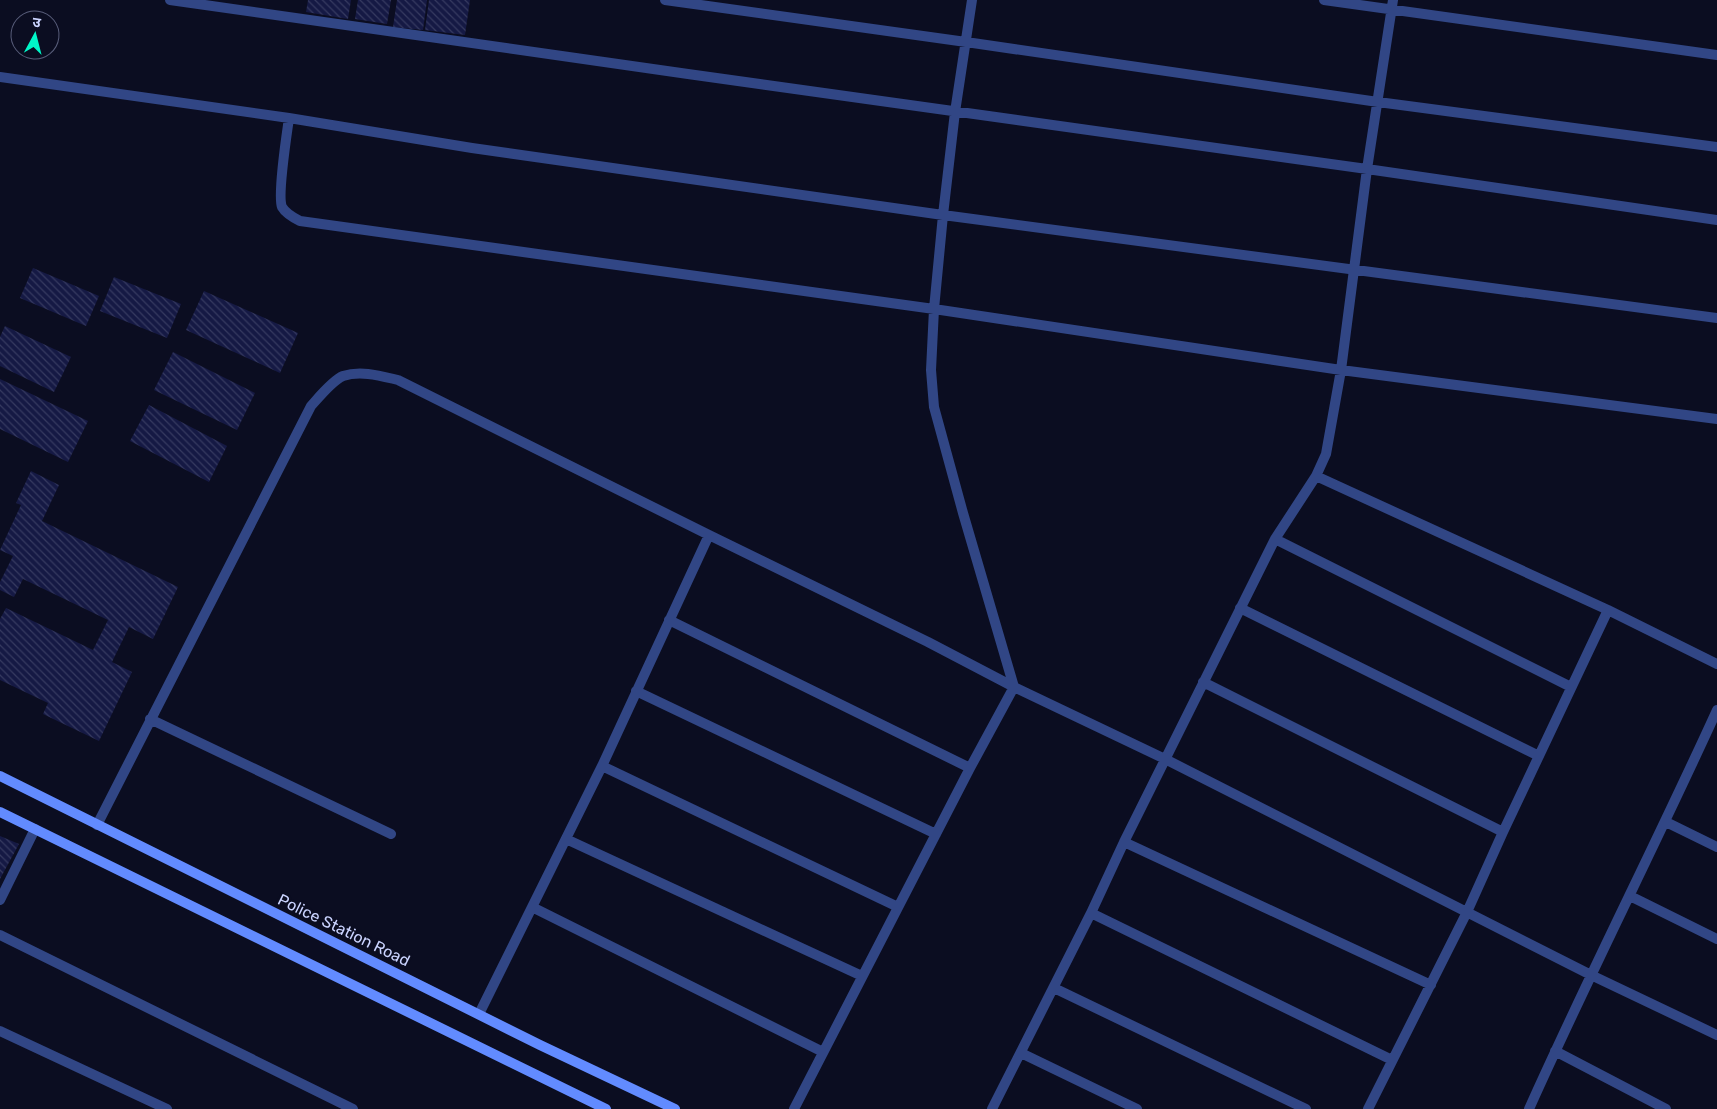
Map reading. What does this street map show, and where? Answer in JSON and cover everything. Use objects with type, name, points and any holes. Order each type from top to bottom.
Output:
[{"type":"street","points":[[170,0],[1717,220]]},
{"type":"street","points":[[665,0],[1378,102],[1717,147]]},
{"type":"street","points":[[794,1109],[970,768],[1014,687],[934,407],[931,370],[934,309],[943,215],[955,112],[972,0]]},
{"type":"street","points":[[1324,0],[1392,5],[1717,55]]},
{"type":"street","points":[[992,1109],[1054,988],[1274,539],[1316,476],[1327,447],[1341,370],[1367,169],[1392,5]]},
{"type":"street","points":[[0,77],[288,118],[472,148],[943,215],[1717,318]]},
{"type":"street","points":[[288,118],[281,193],[282,206],[290,216],[300,221],[934,309],[1341,370],[1717,419]]},
{"type":"street","points":[[97,825],[311,406],[328,388],[343,376],[370,373],[398,380],[928,642],[1014,687],[1166,759],[1591,975],[1717,1035]]},
{"type":"street","points":[[1316,476],[1608,610],[1717,664]]},
{"type":"street","points":[[479,1014],[602,766],[709,535]]},
{"type":"street","points":[[1274,539],[1571,687]]},
{"type":"street","points":[[1240,608],[1539,756]]},
{"type":"street","points":[[1368,1109],[1467,912],[1608,610]]},
{"type":"street","points":[[669,620],[970,768]]},
{"type":"street","points":[[1204,682],[1503,832]]},
{"type":"street","points":[[636,691],[936,834]]},
{"type":"street","points":[[1529,1109],[1554,1051],[1666,822],[1717,710]]},
{"type":"street","points":[[150,719],[391,834]]},
{"type":"street","points":[[602,766],[898,907]]},
{"type":"street","name":"Police Station Road","points":[[0,776],[479,1014],[675,1109]]},
{"type":"street","points":[[0,812],[606,1109]]},
{"type":"street","points":[[1666,822],[1717,847]]},
{"type":"street","points":[[0,900],[34,829]]},
{"type":"street","points":[[566,839],[862,976]]},
{"type":"street","points":[[1124,842],[1431,985]]},
{"type":"street","points":[[1630,896],[1717,939]]},
{"type":"street","points":[[532,907],[823,1052]]},
{"type":"street","points":[[1091,912],[1392,1060]]},
{"type":"street","points":[[0,935],[353,1109]]},
{"type":"street","points":[[1054,988],[1306,1109]]},
{"type":"street","points":[[0,1031],[167,1109]]},
{"type":"street","points":[[1554,1051],[1666,1109]]},
{"type":"street","points":[[1021,1053],[1137,1109]]},
{"type":"building","points":[[308,0],[351,0],[348,19],[306,12]]},
{"type":"building","points":[[358,0],[391,0],[387,24],[355,19]]},
{"type":"building","points":[[397,0],[427,0],[423,30],[393,27]]},
{"type":"building","points":[[429,0],[470,0],[465,35],[425,30]]},
{"type":"building","points":[[33,268],[99,296],[86,326],[20,298]]},
{"type":"building","points":[[114,277],[181,304],[167,338],[100,311]]},
{"type":"building","points":[[204,291],[298,333],[280,373],[186,330]]},
{"type":"building","points":[[5,326],[71,357],[54,392],[0,366],[0,337]]},
{"type":"building","points":[[173,352],[255,393],[237,430],[154,390]]},
{"type":"building","points":[[0,379],[88,421],[68,462],[0,429]]},
{"type":"building","points":[[149,405],[227,446],[209,482],[130,441]]},
{"type":"building","points":[[31,471],[59,485],[42,521],[178,587],[153,639],[129,627],[112,662],[132,672],[99,741],[43,714],[48,703],[0,680],[0,619],[6,608],[93,650],[108,620],[23,579],[14,597],[0,590],[0,582],[13,556],[0,550],[21,505],[16,503]]},
{"type":"building","points":[[0,836],[19,844],[0,879]]}]
